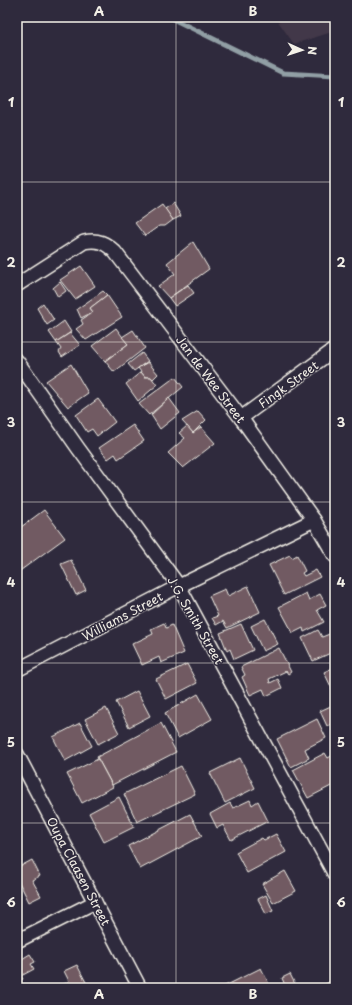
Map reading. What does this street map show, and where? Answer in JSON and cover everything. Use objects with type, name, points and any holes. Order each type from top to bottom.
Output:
[{"type":"street","name":"Jan de Wee Street","points":[[17,285],[84,242],[100,241],[112,249],[241,418],[314,520],[335,556]]},
{"type":"street","name":"Fingk Street","points":[[241,418],[335,349]]},
{"type":"street","name":"J.G. Smith Street","points":[[17,362],[179,586],[335,875]]},
{"type":"street","name":"Williams Street","points":[[17,670],[179,586],[314,520]]},
{"type":"street","name":"Oupa Claasen Street","points":[[17,754],[140,988]]},
{"type":"street","points":[[17,941],[96,902]]},
{"type":"shaded area","points":[[275,17],[335,17],[335,31],[294,44]]},
{"type":"building","points":[[173,203],[181,216],[173,220],[165,209]]},
{"type":"building","points":[[162,204],[173,220],[165,226],[159,226],[145,236],[135,223]]},
{"type":"building","points":[[193,242],[209,269],[169,298],[158,286],[175,274],[167,263]]},
{"type":"building","points":[[81,266],[95,286],[75,299],[60,280]]},
{"type":"building","points":[[60,282],[66,291],[58,297],[53,288]]},
{"type":"building","points":[[188,285],[194,293],[175,306],[169,298]]},
{"type":"building","points":[[103,291],[107,295],[90,308],[93,312],[81,318],[77,309]]},
{"type":"building","points":[[107,295],[122,317],[86,340],[76,329],[83,324],[81,320],[93,312],[90,308]]},
{"type":"building","points":[[43,303],[54,320],[47,325],[37,308]]},
{"type":"building","points":[[64,321],[71,332],[56,342],[49,332]]},
{"type":"building","points":[[116,328],[128,344],[105,361],[92,346]]},
{"type":"building","points":[[133,330],[145,348],[114,372],[105,361],[128,344],[122,337]]},
{"type":"building","points":[[70,333],[80,345],[62,357],[59,352],[61,349],[56,342]]},
{"type":"building","points":[[142,353],[148,361],[134,371],[128,364]]},
{"type":"building","points":[[148,362],[158,374],[153,379],[151,377],[145,377],[138,368]]},
{"type":"building","points":[[71,364],[88,393],[68,407],[46,381]]},
{"type":"building","points":[[141,372],[145,377],[151,377],[157,385],[138,401],[126,384]]},
{"type":"building","points":[[175,377],[183,387],[149,415],[139,404]]},
{"type":"building","points":[[169,398],[180,413],[160,429],[151,415]]},
{"type":"building","points":[[98,399],[115,422],[97,436],[92,429],[87,432],[76,415]]},
{"type":"building","points":[[198,411],[206,420],[193,433],[182,421]]},
{"type":"building","points":[[133,425],[144,441],[118,459],[115,454],[108,459],[99,448]]},
{"type":"building","points":[[187,426],[193,433],[201,427],[215,443],[183,468],[168,453],[185,438],[179,433]]},
{"type":"building","points":[[44,510],[65,538],[17,573],[17,530]]},
{"type":"building","points":[[290,555],[292,558],[297,555],[305,571],[302,573],[304,576],[316,570],[320,577],[284,595],[269,565]]},
{"type":"building","points":[[71,560],[86,590],[76,595],[61,564]]},
{"type":"building","points":[[248,586],[260,612],[227,628],[223,621],[216,625],[212,618],[218,616],[209,596],[225,589],[228,596]]},
{"type":"building","points":[[306,593],[309,600],[320,594],[326,605],[317,610],[324,622],[304,632],[303,628],[293,633],[279,607]]},
{"type":"building","points":[[265,619],[278,644],[263,651],[251,626]]},
{"type":"building","points":[[164,623],[166,628],[172,625],[184,653],[161,663],[159,657],[142,665],[132,644],[153,634],[151,629]]},
{"type":"building","points":[[241,624],[253,650],[234,659],[230,649],[227,651],[220,633]]},
{"type":"building","points":[[318,630],[322,637],[332,633],[335,640],[335,651],[313,661],[302,638]]},
{"type":"building","points":[[279,648],[291,672],[288,674],[286,671],[269,679],[270,683],[278,679],[282,688],[266,696],[263,689],[250,695],[242,677],[245,675],[241,667]]},
{"type":"building","points":[[187,664],[197,683],[166,699],[156,679]]},
{"type":"building","points":[[335,667],[335,695],[324,672]]},
{"type":"building","points":[[137,691],[150,716],[129,727],[116,702]]},
{"type":"building","points":[[198,694],[212,719],[178,738],[165,713]]},
{"type":"building","points":[[335,704],[335,723],[327,726],[320,711]]},
{"type":"building","points":[[106,708],[119,733],[98,744],[85,719]]},
{"type":"building","points":[[317,719],[326,738],[305,749],[309,758],[291,767],[277,739]]},
{"type":"building","points":[[80,723],[92,746],[65,761],[53,737]]},
{"type":"building","points":[[161,723],[176,752],[112,785],[97,757]]},
{"type":"building","points":[[325,753],[328,758],[335,754],[335,784],[308,798],[293,770]]},
{"type":"building","points":[[240,758],[255,788],[225,803],[210,773]]},
{"type":"building","points":[[98,759],[113,787],[82,803],[67,774]]},
{"type":"building","points":[[181,766],[195,794],[137,822],[124,794]]},
{"type":"building","points":[[119,797],[134,827],[104,842],[89,813]]},
{"type":"building","points":[[250,800],[252,805],[258,801],[268,821],[231,840],[223,825],[217,828],[210,814],[230,803],[233,808]]},
{"type":"building","points":[[190,814],[202,836],[140,869],[128,846]]},
{"type":"building","points":[[276,834],[286,852],[247,873],[236,852],[262,838],[264,840]]},
{"type":"building","points":[[32,860],[40,876],[32,880],[41,896],[29,902],[17,878],[17,868]]},
{"type":"building","points":[[285,871],[296,891],[273,903],[262,884]]},
{"type":"building","points":[[266,895],[273,911],[266,914],[258,899]]},
{"type":"building","points":[[30,954],[35,962],[31,964],[34,969],[21,976],[23,979],[17,982],[17,962]]},
{"type":"building","points":[[77,965],[89,988],[58,988],[69,981],[64,971]]},
{"type":"building","points":[[261,968],[271,988],[221,988]]},
{"type":"building","points":[[290,974],[297,988],[286,988],[282,978]]},
{"type":"building","points":[[335,979],[335,988],[318,988]]},
{"type":"waterway","points":[[169,17],[283,73],[335,76]]}]
